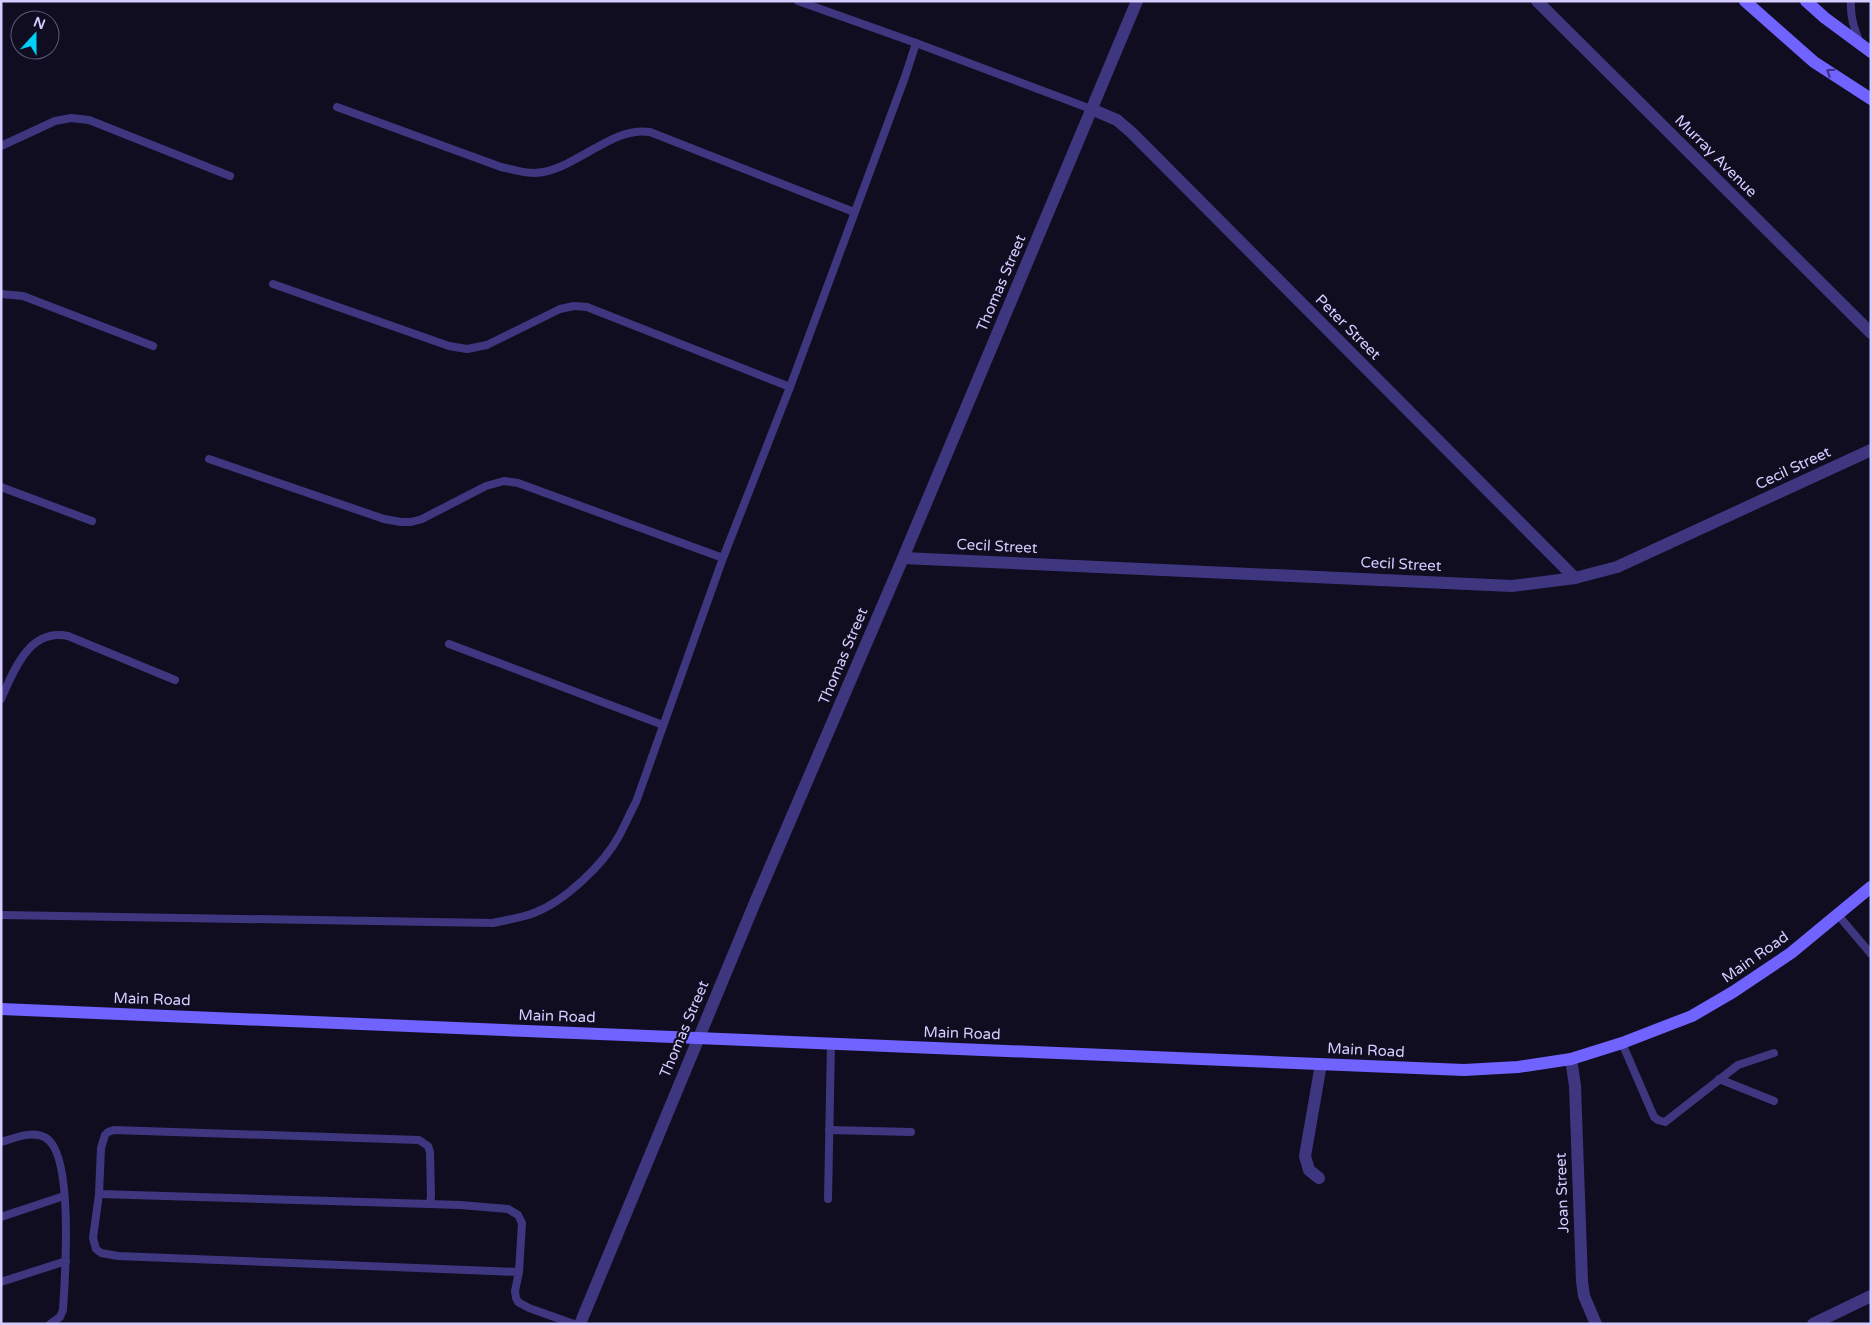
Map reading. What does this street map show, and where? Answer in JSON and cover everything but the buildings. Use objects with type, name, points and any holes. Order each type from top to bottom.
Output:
[{"type":"main road","points":[[1745,1],[1814,62],[1871,99]]},
{"type":"main road","points":[[1806,1],[1866,50]]},
{"type":"main road","name":"Main Road","points":[[1,1009],[1464,1070],[1518,1067],[1570,1059],[1622,1043],[1692,1016],[1725,997],[1791,952],[1871,887]]},
{"type":"street","name":"Thomas Street","points":[[580,1324],[698,1038],[903,558],[1137,1]]},
{"type":"street","name":"Murray Avenue","points":[[1537,1],[1871,334]]},
{"type":"street","name":"Peter Street","points":[[1092,109],[1117,120],[1132,133],[1575,578]]},
{"type":"street","name":"Cecil Street","points":[[903,558],[1512,586],[1575,578],[1617,567],[1871,450]]},
{"type":"street","name":"Joan Street","points":[[1570,1059],[1575,1086],[1582,1281],[1584,1296],[1596,1324]]},
{"type":"street","points":[[1319,1178],[1309,1170],[1305,1156],[1321,1064]]},
{"type":"street","points":[[1813,1324],[1871,1296]]},
{"type":"lane","points":[[798,1],[1092,109]]},
{"type":"lane","points":[[1851,1],[1854,27],[1866,50]]},
{"type":"lane","points":[[1,916],[493,923],[521,917],[551,904],[573,888],[599,862],[618,838],[636,802],[723,558],[790,387],[916,43]]},
{"type":"lane","points":[[337,107],[501,167],[525,173],[542,172],[561,167],[627,132],[640,130],[650,132],[854,212]]},
{"type":"lane","points":[[1,146],[56,121],[71,118],[89,120],[230,176]]},
{"type":"lane","points":[[273,284],[449,346],[467,349],[487,345],[560,309],[574,306],[587,307],[790,387]]},
{"type":"lane","points":[[1,294],[23,296],[153,346]]},
{"type":"lane","points":[[209,459],[384,519],[401,522],[422,519],[486,486],[504,481],[518,483],[723,558]]},
{"type":"lane","points":[[1,486],[92,521]]},
{"type":"lane","points":[[1,699],[13,672],[27,649],[37,641],[50,635],[59,634],[175,680]]},
{"type":"lane","points":[[449,644],[663,725]]},
{"type":"lane","points":[[1838,915],[1871,954]]},
{"type":"lane","points":[[1622,1043],[1654,1117],[1665,1122],[1738,1065],[1774,1053]]},
{"type":"lane","points":[[828,1199],[831,1044]]},
{"type":"lane","points":[[1719,1079],[1774,1101]]},
{"type":"lane","points":[[430,1204],[430,1152],[428,1146],[419,1140],[110,1130],[105,1136],[101,1148],[99,1194],[92,1238],[96,1249],[110,1256],[519,1272]]},
{"type":"lane","points":[[829,1130],[911,1132]]},
{"type":"lane","points":[[1,1142],[37,1134],[50,1140],[58,1154],[64,1196],[66,1261],[63,1310],[60,1317],[50,1324]]},
{"type":"lane","points":[[99,1194],[460,1204],[508,1209],[518,1215],[522,1223],[519,1272],[515,1291],[518,1302],[529,1308],[574,1324]]},
{"type":"lane","points":[[1,1217],[64,1196]]},
{"type":"lane","points":[[1,1282],[66,1261]]}]
